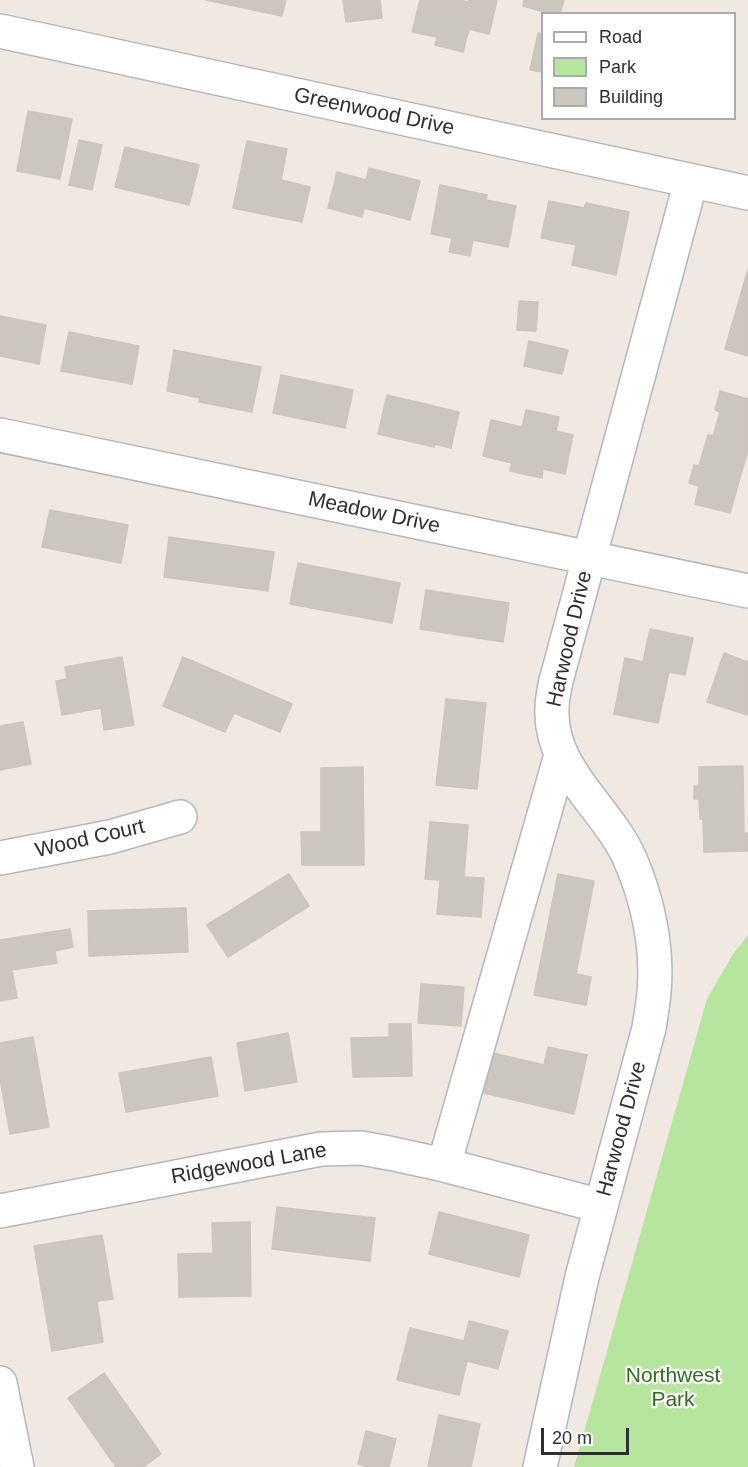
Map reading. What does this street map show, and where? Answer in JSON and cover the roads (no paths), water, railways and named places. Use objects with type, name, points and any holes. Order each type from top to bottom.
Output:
[{"type":"street","name":"Greenwood Drive","points":[[0,31],[748,193]]},
{"type":"street","name":"Harwood Drive","points":[[540,1467],[582,1277],[649,1028],[654,991],[654,949],[646,902],[630,858],[609,822],[576,781],[561,755],[553,729],[552,709],[556,681],[691,181]]},
{"type":"street","name":"Meadow Drive","points":[[0,435],[748,591]]},
{"type":"street","points":[[444,1165],[561,755]]},
{"type":"street","name":"Wood Court","points":[[0,858],[110,837],[180,817]]},
{"type":"street","name":"Ridgewood Lane","points":[[0,1211],[321,1149],[361,1148],[444,1165],[601,1206]]},
{"type":"street","points":[[0,1383],[17,1467]]},
{"type":"park label","name":"Northwest Park","points":[[673,1388]]}]
